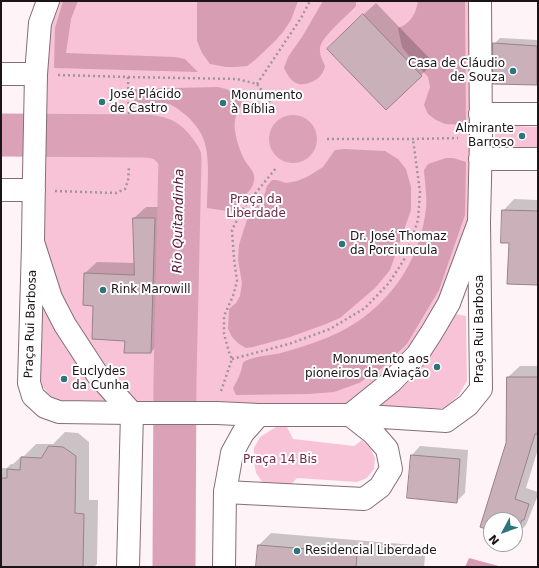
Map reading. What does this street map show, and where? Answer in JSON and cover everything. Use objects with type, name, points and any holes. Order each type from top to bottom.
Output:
[{"type":"main road","points":[[41,1],[40,23],[42,81],[39,185],[33,242],[51,298],[65,325],[97,374],[132,413],[128,567]]},
{"type":"main road","points":[[40,23],[48,1]]},
{"type":"main road","points":[[350,415],[391,382],[417,354],[432,332],[449,303],[479,222],[480,1]]},
{"type":"main road","points":[[1,74],[42,81]]},
{"type":"main road","points":[[480,114],[538,114]]},
{"type":"main road","points":[[480,159],[538,159]]},
{"type":"main road","points":[[1,190],[39,185]]},
{"type":"main road","name":"Praça Rui Barbosa","points":[[350,415],[446,421],[468,405],[481,390],[479,222]]},
{"type":"main road","name":"Praça Rui Barbosa","points":[[33,242],[29,383],[33,396],[45,407],[59,412],[132,413],[218,404]]},
{"type":"main road","points":[[218,404],[259,415],[350,415],[373,433],[387,449],[390,469],[380,486],[364,499],[225,492]]},
{"type":"main road","points":[[224,567],[225,492],[232,453],[243,433],[259,415]]},
{"type":"path","points":[[257,84],[301,18],[310,1]]},
{"type":"path","points":[[128,77],[129,117]]},
{"type":"path","points":[[42,81],[128,77],[237,79],[257,84],[276,110]]},
{"type":"path","points":[[327,139],[412,139],[465,137]]},
{"type":"path","points":[[232,359],[289,344],[330,329],[366,308],[389,283],[405,258],[418,220],[420,192],[412,139]]},
{"type":"path","points":[[39,185],[116,193],[125,189],[128,181],[129,167]]},
{"type":"path","points":[[218,404],[232,359],[228,352],[224,334],[224,316],[233,296],[237,280],[232,230],[244,207],[277,168]]},
{"type":"green space","name":"Praça da Liberdade","points":[[53,1],[475,1],[474,222],[415,352],[347,411],[133,409],[71,329],[37,241],[39,72]]},
{"type":"green space","points":[[63,1],[78,1],[71,19],[66,53],[175,57],[185,59],[198,72],[54,68],[55,28]]},
{"type":"green space","points":[[197,1],[298,1],[291,20],[283,32],[255,60],[247,66],[226,67],[210,64],[202,53],[197,41]]},
{"type":"green space","points":[[323,1],[356,1],[356,6],[330,32],[322,43],[320,53],[325,66],[322,74],[313,81],[306,84],[299,84],[290,79],[284,68],[288,57],[302,37]]},
{"type":"green space","points":[[418,1],[465,1],[466,125],[445,124],[436,120],[428,114],[424,105],[430,87],[428,77],[402,47],[398,28],[406,24],[412,18]]},
{"type":"green space","points":[[218,87],[238,95],[242,103],[235,120],[236,135],[242,155],[254,174],[253,185],[238,203],[234,212],[207,208],[207,154],[203,138],[194,123],[187,116],[169,104],[135,104],[133,89]]},
{"type":"green space","points":[[495,125],[538,127],[538,147],[495,147]]},
{"type":"green space","points":[[335,150],[385,151],[398,159],[406,169],[411,187],[411,210],[390,270],[375,288],[340,318],[290,337],[246,348],[232,337],[228,329],[229,309],[236,303],[240,296],[242,283],[238,260],[239,245],[247,220],[252,210],[263,199],[267,186],[272,180],[286,183],[307,177],[323,167]]},
{"type":"green space","points":[[446,158],[453,158],[466,162],[465,215],[439,290],[407,344],[382,368],[359,383],[334,392],[309,394],[236,395],[233,388],[245,361],[281,353],[339,332],[357,322],[370,312],[393,289],[410,262],[417,248],[422,232],[426,205],[424,170],[428,164]]},
{"type":"green space","points":[[45,304],[63,343],[87,376],[108,399],[107,405],[64,404],[50,396],[42,386],[39,371],[39,305]]},
{"type":"green space","points":[[455,314],[466,316],[467,381],[458,396],[445,408],[381,408],[379,403],[406,384],[423,364],[443,337]]},
{"type":"green space","name":"Praça 14 Bis","points":[[276,427],[287,427],[293,439],[354,446],[362,440],[370,448],[375,458],[374,469],[367,478],[357,482],[297,478],[287,489],[265,486],[256,473],[254,448],[260,437]]},
{"type":"green space","points":[[469,558],[502,567],[465,567]]},
{"type":"shaded area","points":[[288,115],[298,115],[310,122],[317,134],[317,144],[310,156],[298,163],[288,163],[280,159],[273,152],[269,144],[269,134],[273,126],[280,119]]},
{"type":"building","points":[[363,14],[422,76],[386,110],[327,49]]},
{"type":"building","name":"Casa de Cláudio de Souza","points":[[493,43],[537,46],[537,85],[493,84]]},
{"type":"building","points":[[502,210],[538,211],[538,285],[507,284],[509,243],[501,243]]},
{"type":"building","name":"Rink Marowill","points":[[133,218],[155,218],[151,353],[124,353],[125,341],[92,339],[93,306],[83,305],[84,273],[134,275]]},
{"type":"building","points":[[507,377],[538,377],[538,434],[535,434],[515,499],[529,504],[524,520],[523,512],[485,512],[506,443]]},
{"type":"building","points":[[49,446],[63,447],[76,456],[75,513],[84,514],[83,567],[1,567],[1,478],[7,478],[7,469],[20,470],[21,457],[41,458]]},
{"type":"building","points":[[411,455],[460,459],[457,503],[407,498]]},
{"type":"building","points":[[483,517],[483,528],[480,527]]},
{"type":"building","name":"Residencial Liberdade","points":[[258,545],[357,553],[356,567],[256,567]]},
{"type":"waterway","name":"Rio Quitandinha","points":[[1,135],[145,136],[166,141],[180,158],[175,379],[174,567]]},
{"type":"place","name":"Casa de Cláudio de Souza","points":[[513,71]]},
{"type":"place","name":"José Plácido de Castro","points":[[102,102]]},
{"type":"place","name":"Monumento à Bíblia","points":[[223,103]]},
{"type":"place","name":"Almirante Barroso","points":[[522,136]]},
{"type":"place","name":"Dr. José Thomaz da Porciuncula","points":[[342,244]]},
{"type":"place","name":"Rink Marowill","points":[[103,290]]},
{"type":"place","name":"Monumento aos pioneiros da Aviação","points":[[437,367]]},
{"type":"place","name":"Euclydes da Cunha","points":[[64,379]]},
{"type":"place","name":"Residencial Liberdade","points":[[297,551]]}]
